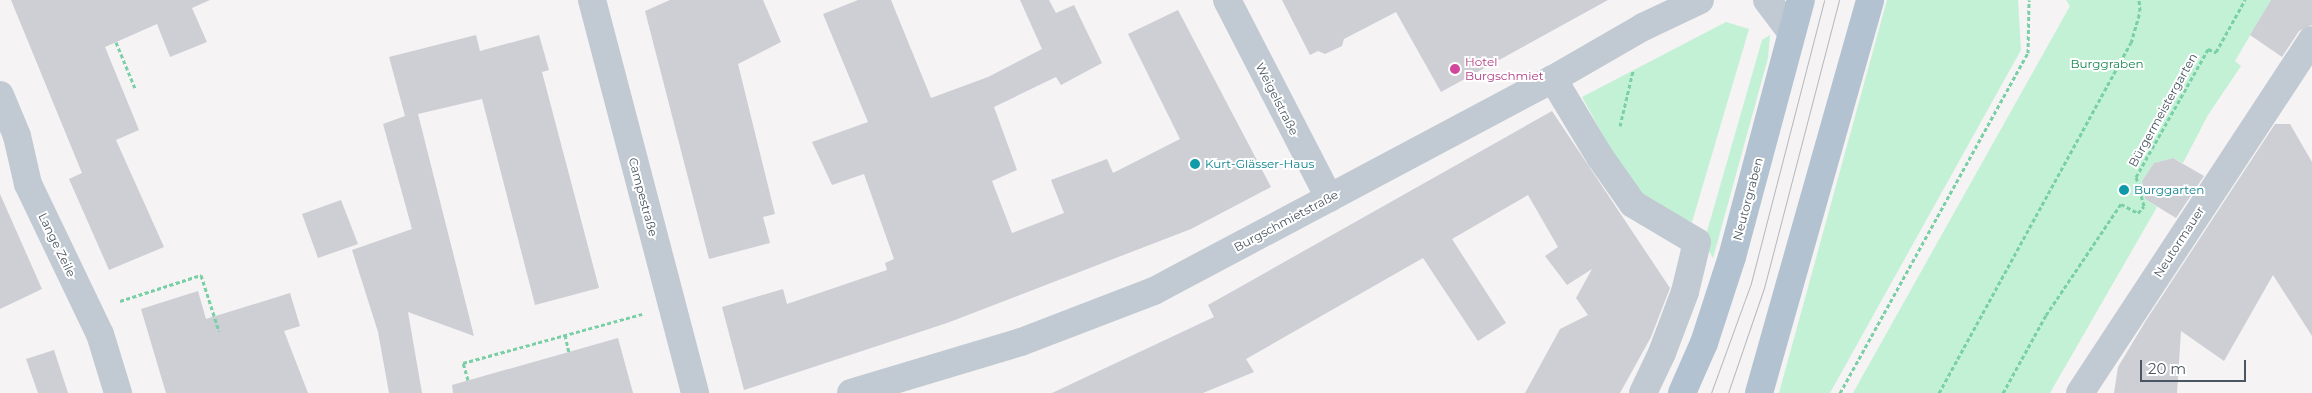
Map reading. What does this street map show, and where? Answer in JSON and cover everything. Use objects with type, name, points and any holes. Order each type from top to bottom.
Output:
[{"type":"main road","name":"Neutorgraben","points":[[1682,393],[1721,292],[1800,0]]},
{"type":"main road","points":[[1759,393],[1870,0]]},
{"type":"street","name":"Campestraße","points":[[592,0],[695,393]]},
{"type":"street","name":"Weigelstraße","points":[[1227,0],[1329,198]]},
{"type":"street","name":"Burgschmietstraße","points":[[851,393],[1022,342],[1100,314],[1154,291],[1553,79],[1643,27],[1700,0]]},
{"type":"street","points":[[1767,0],[1792,33]]},
{"type":"street","name":"Neutormauer","points":[[2086,389],[2312,40]]},
{"type":"street","points":[[1553,79],[1600,156],[1633,204],[1697,242],[1685,292],[1643,393]]},
{"type":"street","name":"Lange Zeile","points":[[0,95],[17,136],[28,184],[100,334],[118,393]]},
{"type":"path","points":[[1840,393],[2028,53],[2029,0]]},
{"type":"path","points":[[1939,393],[2132,43],[2140,11],[2139,0]]},
{"type":"path","name":"Bürgermeistergarten","points":[[2003,393],[2046,315],[2121,204],[2138,213],[2144,206],[2136,177],[2208,49],[2216,52],[2245,0]]},
{"type":"path","points":[[1619,131],[1643,27]]},
{"type":"path","points":[[116,42],[135,88]]},
{"type":"path","points":[[88,311],[201,275],[219,331]]},
{"type":"path","points":[[468,380],[463,364],[672,305]]},
{"type":"path","points":[[565,335],[569,352]]},
{"type":"green space","points":[[1887,0],[2018,0],[2021,50],[1830,393],[1779,393]]},
{"type":"green space","name":"Burggraben","points":[[2066,0],[2271,0],[2235,61],[2241,66],[2208,115],[2183,163],[2173,158],[2154,163],[2142,181],[2145,199],[2157,207],[2050,393],[1853,393],[2070,6]]},
{"type":"green space","points":[[1726,22],[1749,29],[1692,222],[1640,202],[1582,97]]},
{"type":"green space","points":[[1770,35],[1768,58],[1713,258],[1704,242],[1762,40]]},
{"type":"building","points":[[11,0],[210,0],[192,8],[207,42],[170,57],[157,24],[105,47],[139,130],[116,140],[164,247],[109,270],[69,179],[82,173]]},
{"type":"building","points":[[670,0],[763,0],[781,42],[738,64],[775,214],[763,217],[770,243],[709,259],[645,11]]},
{"type":"building","points":[[858,0],[891,0],[931,98],[988,77],[1042,49],[1020,0],[1049,0],[1056,13],[1074,5],[1102,63],[1061,85],[1056,77],[994,107],[1017,170],[992,181],[1012,233],[1064,213],[1051,180],[1107,159],[1113,173],[1180,139],[1128,34],[1178,10],[1271,187],[1191,229],[947,323],[744,390],[722,307],[783,289],[787,304],[887,270],[885,263],[894,259],[864,174],[832,185],[812,142],[868,122],[823,14]]},
{"type":"building","points":[[1282,0],[1608,0],[1441,92],[1396,12],[1344,39],[1342,46],[1325,54],[1318,51],[1310,55]]},
{"type":"building","points":[[2271,0],[2312,0],[2312,25],[2299,31],[2282,57],[2250,35]]},
{"type":"building","points":[[476,35],[480,51],[539,35],[549,70],[542,72],[599,288],[535,305],[482,99],[418,114],[474,336],[408,312],[422,393],[389,393],[378,332],[352,250],[412,229],[383,124],[405,116],[389,57]]},
{"type":"building","points":[[1552,111],[1670,288],[1651,337],[1620,393],[1525,393],[1560,329],[1588,315],[1576,298],[1592,269],[1567,285],[1545,256],[1558,247],[1528,195],[1452,239],[1506,323],[1478,341],[1423,258],[1246,359],[1254,372],[1203,393],[1052,393],[1214,317],[1208,305]]},
{"type":"building","points":[[2275,124],[2290,124],[2312,162],[2312,336],[2273,275],[2224,361],[2181,331],[2177,393],[2114,393],[2118,367],[2145,322]]},
{"type":"building","points":[[2173,158],[2204,176],[2176,218],[2145,199],[2142,181],[2154,163]]},
{"type":"building","points":[[0,194],[42,289],[0,309]]},
{"type":"building","points":[[341,200],[358,244],[318,258],[302,214]]},
{"type":"building","points":[[198,291],[206,319],[290,293],[300,326],[284,331],[308,393],[166,393],[141,309]]},
{"type":"building","points":[[618,338],[633,393],[453,393],[452,385]]},
{"type":"building","points":[[54,350],[68,393],[38,393],[26,359]]},
{"type":"tram line","points":[[1711,393],[1751,283],[1824,0]]},
{"type":"tram line","points":[[1728,393],[1764,288],[1839,0]]},
{"type":"place","name":"Hotel Burgschmiet","points":[[1455,69]]},
{"type":"place","name":"Kurt-Glässer-Haus","points":[[1195,164]]},
{"type":"place","name":"Burggarten","points":[[2124,190]]}]
